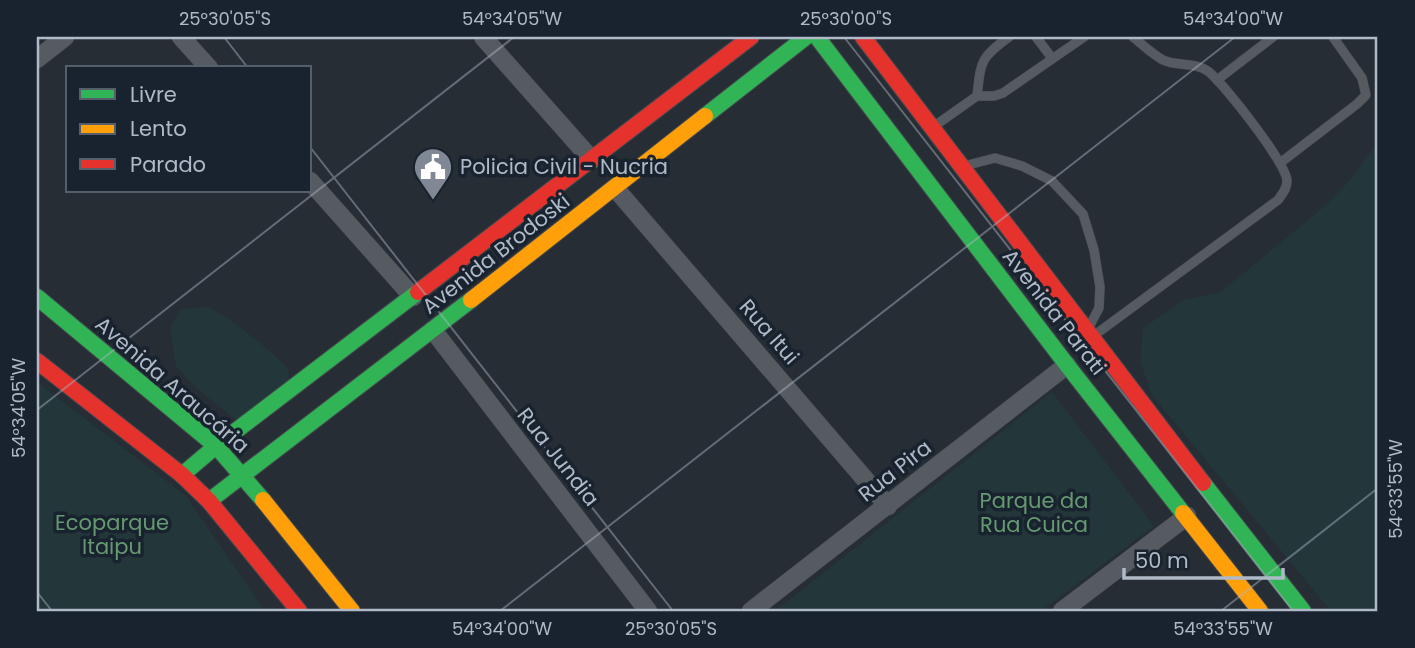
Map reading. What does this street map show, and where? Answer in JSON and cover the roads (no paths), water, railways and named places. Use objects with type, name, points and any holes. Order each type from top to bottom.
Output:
[{"type":"street","points":[[37,59],[65,37]]},
{"type":"street","points":[[181,37],[207,66]]},
{"type":"street","points":[[484,37],[592,160]]},
{"type":"street","name":"Avenida Brodoski","points":[[182,475],[216,446],[751,37]]},
{"type":"street","name":"Avenida Brodoski","points":[[209,501],[433,330],[806,37]]},
{"type":"street","name":"Avenida Parati","points":[[817,37],[1067,365],[1260,611]]},
{"type":"street","name":"Avenida Parati","points":[[863,37],[1303,611]]},
{"type":"street","points":[[312,183],[413,297]]},
{"type":"street","name":"Rua Itui","points":[[615,188],[888,506]]},
{"type":"street","name":"Avenida Araucária","points":[[37,297],[216,446],[242,474],[352,611]]},
{"type":"street","name":"Rua Jundia","points":[[433,330],[648,611]]},
{"type":"street","points":[[37,361],[182,475],[209,501],[299,611]]},
{"type":"street","name":"Rua Pira","points":[[751,611],[1067,365]]},
{"type":"street","points":[[1062,611],[1187,516]]},
{"type":"lane","points":[[977,96],[982,61],[988,52],[1009,37]]},
{"type":"lane","points":[[1036,37],[1052,58]]},
{"type":"lane","points":[[933,127],[977,96],[1003,93],[1084,37]]},
{"type":"lane","points":[[1089,334],[1278,200],[1285,190],[1287,179],[1280,163],[1217,80],[1196,65],[1164,61],[1133,37]]},
{"type":"lane","points":[[1217,80],[1273,37]]},
{"type":"lane","points":[[1280,163],[1366,95],[1363,78],[1333,37]]},
{"type":"lane","points":[[962,166],[995,158],[1022,166],[1052,181],[1083,214],[1094,250],[1100,288],[1099,308],[1089,334]]},
{"type":"place","name":"Policia Civil - Nucria","points":[[433,201]]},
{"type":"park label","name":"Parque da Rua Cuica","points":[[1034,513]]},
{"type":"park label","name":"Ecoparque Itaipu","points":[[112,535]]}]
